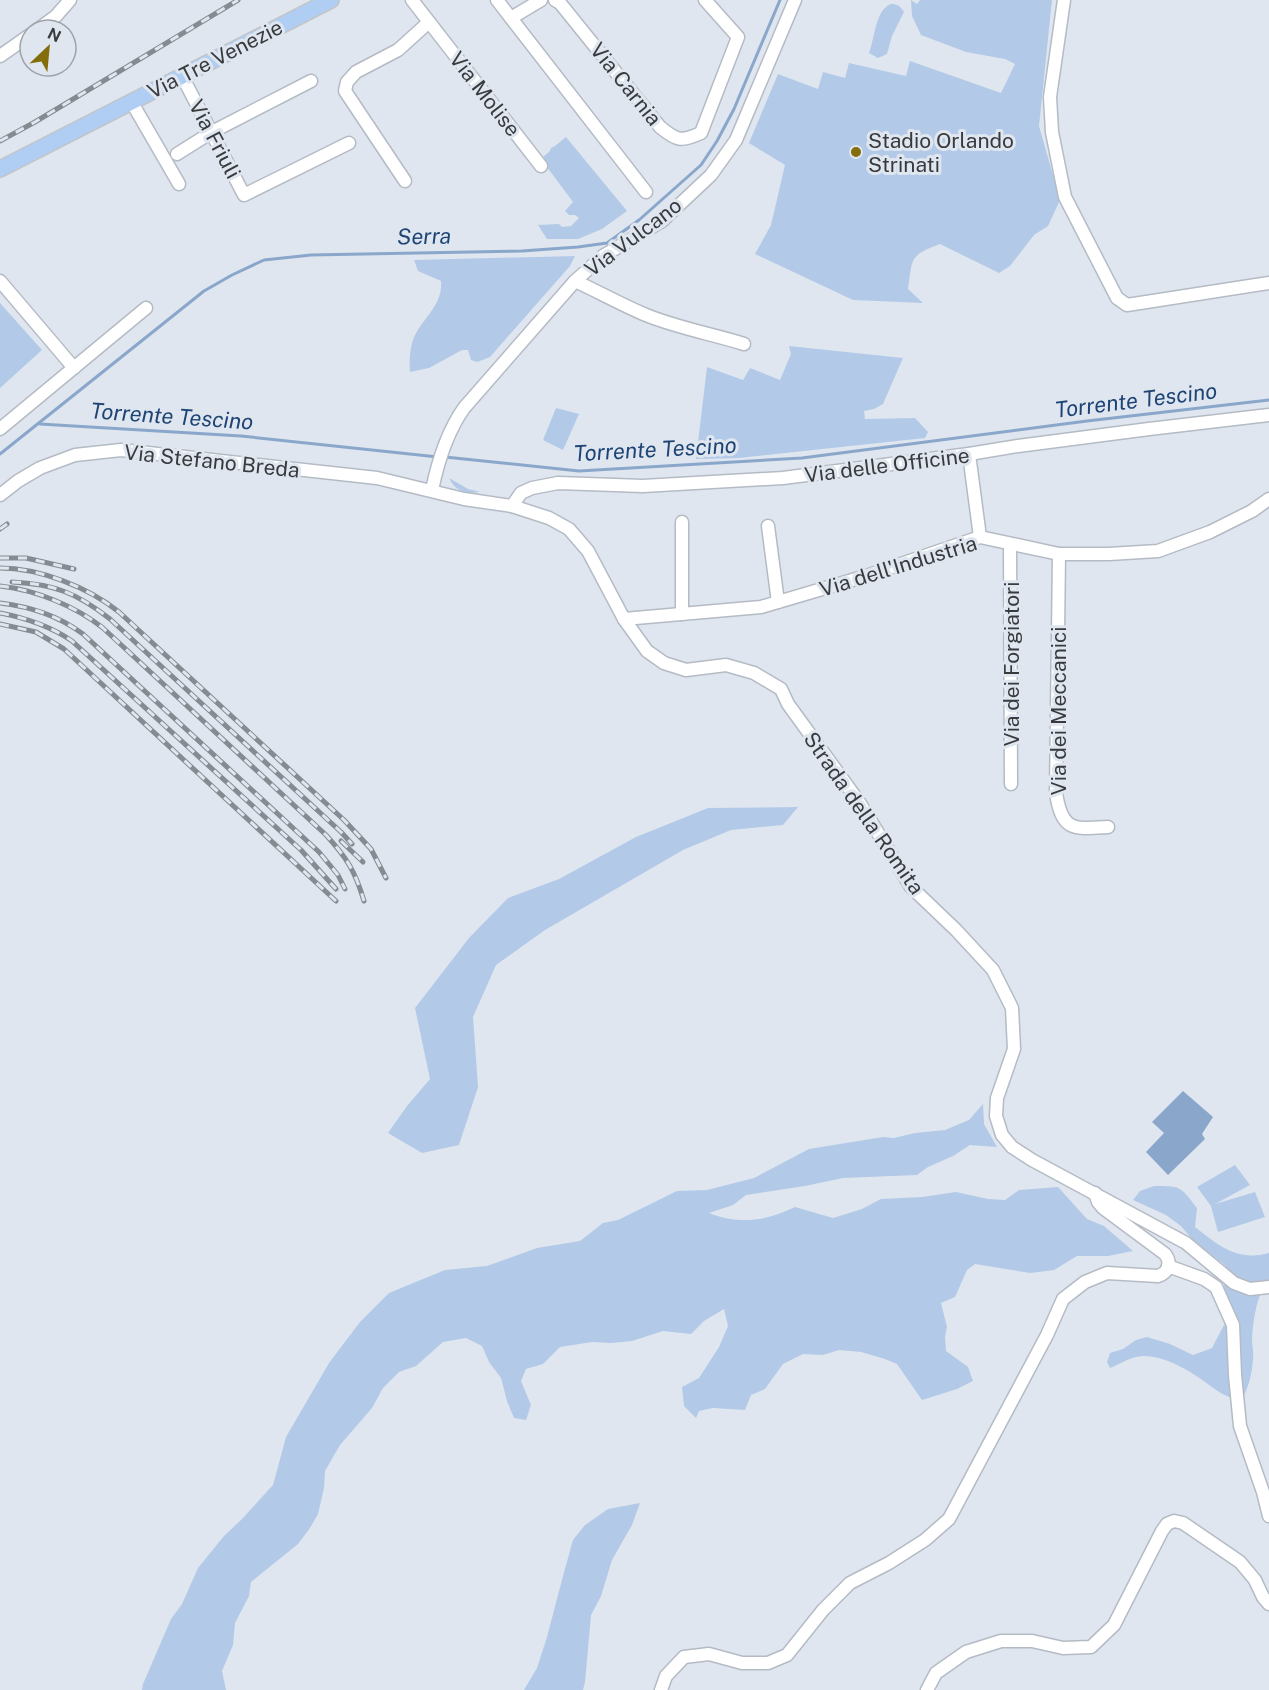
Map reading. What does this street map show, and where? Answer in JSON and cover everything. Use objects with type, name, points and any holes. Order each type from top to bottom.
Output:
[{"type":"main road","name":"Via Tre Venezie","points":[[0,169],[331,0]]},
{"type":"street","points":[[53,18],[70,0]]},
{"type":"street","name":"Via Molise","points":[[412,0],[541,166]]},
{"type":"street","points":[[497,0],[646,192]]},
{"type":"street","points":[[511,18],[541,0]]},
{"type":"street","name":"Via Carnia","points":[[555,0],[560,3],[660,127],[674,138],[687,139],[701,133],[738,37],[705,0]]},
{"type":"street","name":"Via Vulcano","points":[[432,490],[443,450],[464,408],[575,281],[603,256],[662,221],[711,175],[736,140],[795,0]]},
{"type":"street","points":[[1064,0],[1050,98],[1052,132],[1065,197],[1117,298],[1127,305],[1269,283]]},
{"type":"street","points":[[405,181],[345,91],[347,82],[356,72],[398,50],[429,22]]},
{"type":"street","points":[[0,56],[18,43]]},
{"type":"street","name":"Via Friuli","points":[[182,76],[244,195],[349,144]]},
{"type":"street","points":[[177,154],[212,132],[310,81]]},
{"type":"street","name":"Via Tre Venezie","points":[[131,101],[179,184]]},
{"type":"street","points":[[0,281],[74,368]]},
{"type":"street","points":[[575,281],[647,316],[744,344]]},
{"type":"street","points":[[0,429],[146,308]]},
{"type":"street","name":"Via delle Officine","points":[[512,506],[521,493],[532,488],[558,483],[643,486],[783,478],[1138,430],[1269,415]]},
{"type":"street","name":"Via Stefano Breda","points":[[0,495],[40,468],[75,455],[121,450],[377,478],[432,490]]},
{"type":"street","points":[[969,454],[980,537]]},
{"type":"street","name":"Strada della Romita","points":[[432,490],[464,499],[512,506],[549,518],[568,529],[588,552],[624,619],[647,651],[664,663],[686,670],[726,665],[754,673],[781,690],[788,704],[859,802],[911,887],[993,970],[1012,1008],[1014,1049],[997,1098],[996,1116],[1002,1135],[1012,1147],[1032,1160],[1186,1243],[1234,1283],[1250,1289],[1269,1287]]},
{"type":"street","name":"Via dell'Industria","points":[[624,619],[761,607],[866,576],[980,537],[1059,554],[1158,551],[1210,532],[1269,499]]},
{"type":"street","points":[[682,522],[682,614]]},
{"type":"street","points":[[768,526],[778,602]]},
{"type":"street","name":"Via dei Forgiatori","points":[[1010,544],[1011,784]]},
{"type":"street","name":"Via dei Meccanici","points":[[1059,554],[1056,793],[1058,806],[1063,819],[1073,827],[1081,829],[1108,827]]},
{"type":"street","points":[[661,1690],[666,1676],[684,1657],[709,1654],[742,1663],[768,1663],[787,1655],[823,1610],[850,1583],[889,1563],[925,1540],[949,1519],[1047,1335],[1063,1299],[1084,1282],[1107,1272],[1158,1276],[1165,1273],[1169,1262],[1165,1254],[1103,1209],[1095,1193]]},
{"type":"street","points":[[1168,1266],[1204,1279],[1216,1287],[1233,1325],[1240,1426],[1269,1516]]},
{"type":"street","points":[[927,1690],[936,1673],[966,1652],[1001,1641],[1032,1641],[1063,1648],[1091,1647],[1114,1625],[1162,1531],[1167,1524],[1174,1521],[1184,1523],[1240,1562],[1255,1580],[1269,1604]]},
{"type":"shaded area","points":[[911,0],[917,4],[920,0],[1052,0],[1039,126],[1060,200],[1048,226],[1034,235],[1010,266],[999,273],[940,244],[918,255],[912,264],[908,289],[923,303],[853,300],[755,254],[771,225],[785,165],[749,143],[778,74],[818,89],[823,72],[845,78],[849,63],[906,76],[910,61],[1001,93],[1015,64],[1005,59],[966,52],[921,35],[912,16]]},
{"type":"shaded area","points":[[891,4],[899,6],[904,12],[892,36],[887,54],[878,58],[869,53],[879,18],[886,7]]},
{"type":"shaded area","points":[[566,137],[627,211],[602,229],[578,239],[547,239],[538,225],[571,226],[579,218],[565,211],[573,202],[541,159]]},
{"type":"shaded area","points":[[575,256],[570,266],[490,357],[477,362],[471,360],[468,350],[462,350],[429,368],[410,372],[413,339],[433,310],[441,289],[441,281],[418,271],[414,260]]},
{"type":"shaded area","points":[[0,303],[42,350],[0,388]]},
{"type":"shaded area","points":[[789,346],[903,358],[883,404],[864,411],[865,419],[915,418],[928,432],[925,438],[739,458],[696,459],[707,367],[743,380],[750,368],[780,380],[791,354]]},
{"type":"shaded area","points":[[556,408],[579,414],[563,450],[543,440]]},
{"type":"shaded area","points":[[449,478],[468,489],[480,492],[462,491]]},
{"type":"shaded area","points":[[798,807],[783,825],[731,830],[683,850],[545,930],[496,965],[473,1017],[478,1087],[459,1145],[422,1153],[388,1133],[430,1079],[415,1008],[469,938],[508,898],[559,879],[636,837],[708,808]]},
{"type":"shaded area","points":[[1183,1091],[1213,1117],[1202,1134],[1205,1139],[1168,1175],[1146,1152],[1164,1133],[1152,1122]]},
{"type":"shaded area","points":[[983,1104],[984,1124],[997,1147],[970,1145],[917,1175],[843,1178],[746,1195],[733,1205],[709,1213],[731,1219],[753,1220],[774,1216],[795,1207],[833,1218],[862,1209],[881,1199],[922,1197],[956,1192],[1005,1200],[1019,1190],[1058,1187],[1087,1219],[1104,1226],[1133,1251],[1108,1256],[1077,1256],[1054,1270],[1030,1273],[975,1264],[967,1270],[955,1297],[941,1303],[947,1327],[946,1351],[968,1367],[973,1381],[957,1389],[922,1400],[897,1364],[885,1359],[861,1352],[839,1350],[823,1355],[803,1354],[783,1364],[765,1389],[751,1395],[745,1410],[713,1408],[699,1411],[696,1418],[684,1406],[682,1387],[699,1378],[719,1347],[728,1326],[724,1309],[704,1321],[691,1334],[663,1331],[632,1341],[592,1342],[560,1347],[543,1364],[526,1369],[521,1381],[531,1405],[526,1420],[514,1418],[501,1378],[489,1362],[482,1346],[466,1338],[443,1342],[416,1366],[399,1372],[383,1388],[372,1408],[340,1445],[325,1471],[318,1514],[310,1528],[298,1544],[251,1582],[249,1596],[235,1623],[233,1645],[222,1671],[226,1690],[142,1690],[171,1619],[182,1604],[198,1568],[224,1536],[273,1485],[286,1437],[329,1363],[360,1322],[389,1293],[445,1270],[487,1266],[537,1248],[580,1241],[603,1223],[618,1220],[677,1191],[707,1190],[754,1178],[809,1149],[945,1130],[969,1120]]},
{"type":"shaded area","points":[[1235,1165],[1250,1185],[1215,1204],[1255,1192],[1265,1217],[1218,1232],[1211,1206],[1197,1187]]},
{"type":"shaded area","points":[[1154,1186],[1170,1186],[1183,1191],[1197,1208],[1195,1227],[1220,1246],[1247,1255],[1269,1253],[1269,1282],[1261,1293],[1256,1309],[1252,1340],[1252,1370],[1242,1400],[1222,1394],[1190,1372],[1163,1359],[1136,1357],[1110,1368],[1107,1362],[1110,1353],[1147,1337],[1170,1344],[1193,1355],[1212,1348],[1226,1321],[1223,1298],[1226,1266],[1166,1215],[1133,1200],[1140,1191]]},
{"type":"shaded area","points":[[640,1503],[632,1525],[612,1560],[601,1596],[591,1615],[583,1690],[524,1690],[537,1668],[573,1540],[585,1525],[608,1509]]},
{"type":"waterway","name":"Serra","points":[[0,454],[204,291],[264,260],[311,255],[522,251],[607,243],[639,220],[701,165],[734,109],[780,0]]},
{"type":"waterway","name":"Torrente Tescino","points":[[445,457],[579,471],[802,458],[1269,400]]},
{"type":"waterway","name":"Torrente Tescino","points":[[40,424],[241,436],[438,457]]},
{"type":"railway","points":[[0,141],[238,0]]},
{"type":"railway","points":[[0,529],[7,524]]},
{"type":"railway","points":[[0,558],[26,558],[74,569]]},
{"type":"railway","points":[[0,568],[47,575],[78,587],[119,612],[344,820],[371,849],[386,878]]},
{"type":"railway","points":[[12,582],[40,585],[76,596],[110,619],[352,844]]},
{"type":"railway","points":[[0,586],[27,591],[54,600],[103,628],[326,835],[350,865],[364,901]]},
{"type":"railway","points":[[0,603],[43,613],[83,634],[319,852],[338,875],[345,889]]},
{"type":"railway","points":[[0,613],[38,623],[72,641],[301,850],[336,889]]},
{"type":"railway","points":[[0,624],[36,632],[64,649],[336,901]]},
{"type":"railway","points":[[341,841],[363,862]]},
{"type":"place","name":"Stadio Orlando Strinati","points":[[856,152]]}]
